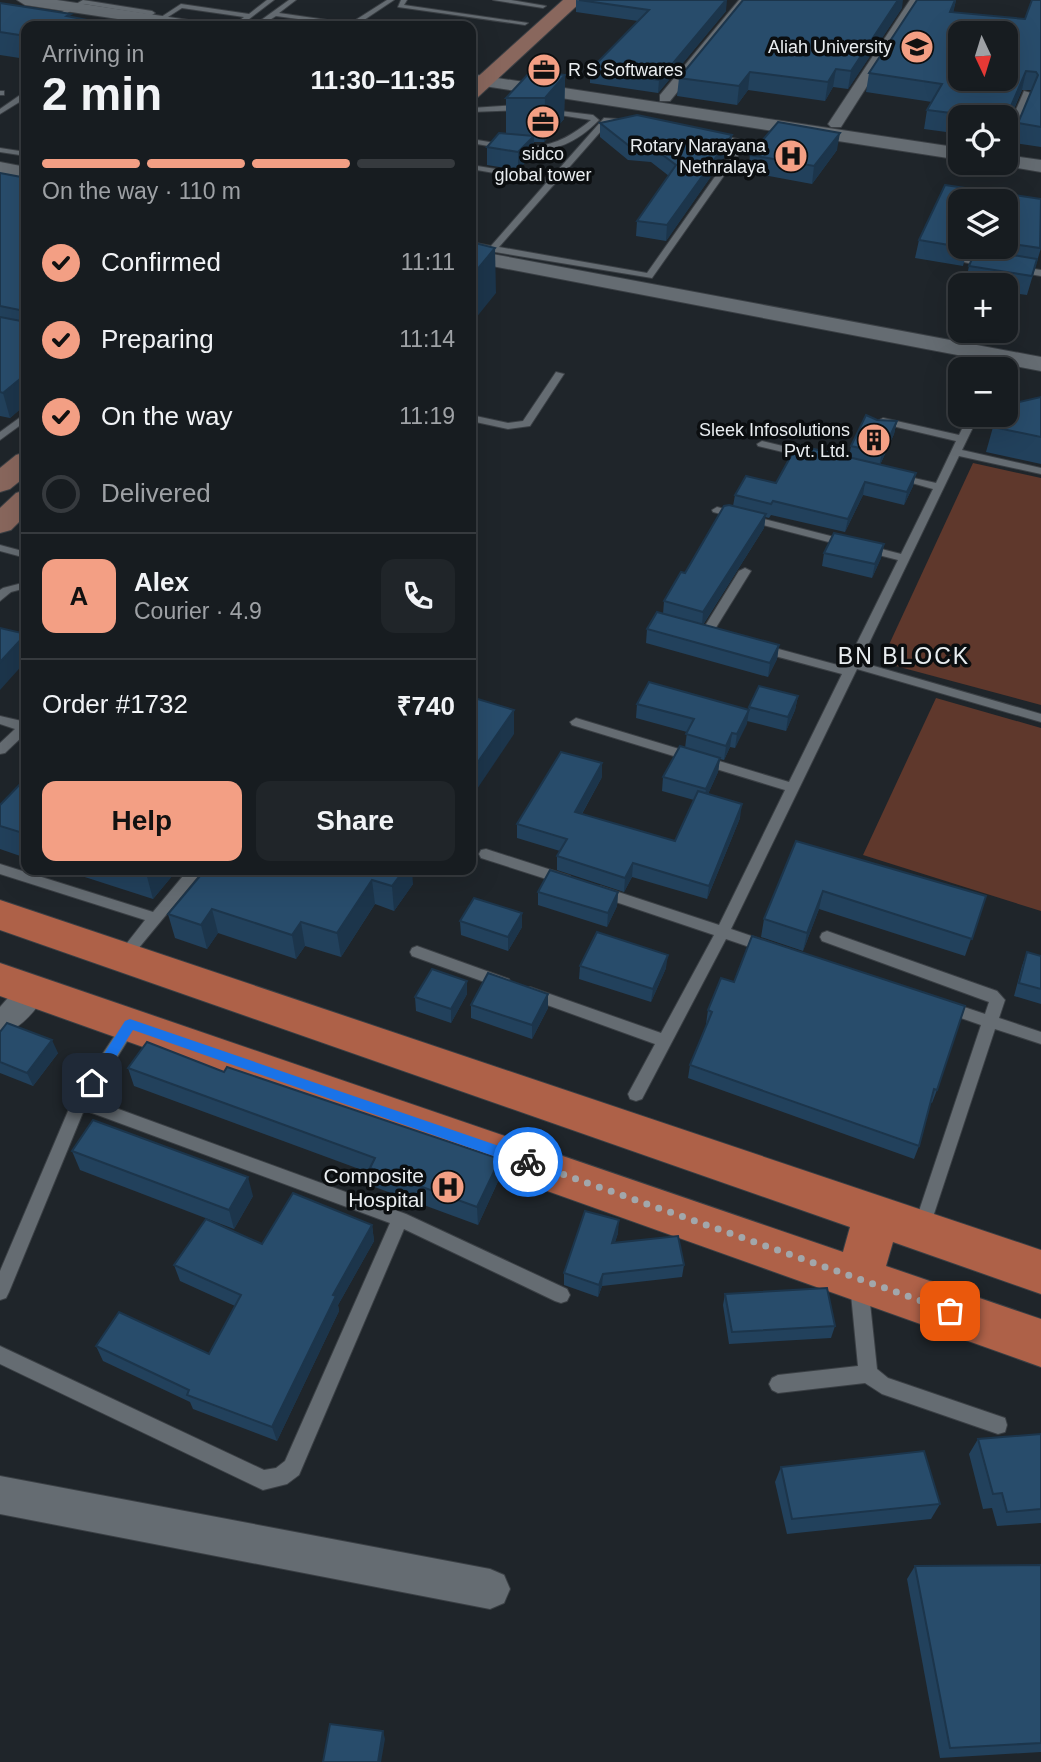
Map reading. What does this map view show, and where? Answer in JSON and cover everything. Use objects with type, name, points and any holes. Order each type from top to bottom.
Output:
[{"type":"main road","points":[[476,76],[574,0]]},
{"type":"main road","points":[[476,76],[547,3]]},
{"type":"main road","points":[[0,483],[21,465]]},
{"type":"main road","points":[[0,524],[21,504]]},
{"type":"main road","points":[[0,915],[1041,1272]]},
{"type":"main road","points":[[16,985],[1041,1343]]},
{"type":"main road","points":[[859,1279],[877,1216]]},
{"type":"street","points":[[665,98],[746,0]]},
{"type":"street","points":[[836,124],[916,0]]},
{"type":"street","points":[[19,4],[76,6],[138,20]]},
{"type":"street","points":[[76,6],[138,20]]},
{"type":"street","points":[[476,76],[665,98],[836,124],[948,151]]},
{"type":"street","points":[[476,76],[622,102],[881,136],[948,142]]},
{"type":"street","points":[[1018,152],[1041,155]]},
{"type":"street","points":[[1018,163],[1041,166]]},
{"type":"street","points":[[0,168],[21,172]]},
{"type":"street","points":[[0,178],[21,182]]},
{"type":"street","points":[[482,253],[1041,364]]},
{"type":"street","points":[[476,271],[948,362]]},
{"type":"street","points":[[1018,375],[1041,380]]},
{"type":"street","points":[[0,1023],[18,1010],[16,985]]},
{"type":"street","points":[[0,1495],[490,1589]]},
{"type":"lane","points":[[138,20],[181,6],[190,0]]},
{"type":"lane","points":[[243,21],[271,0]]},
{"type":"lane","points":[[263,21],[293,0]]},
{"type":"lane","points":[[359,21],[391,0]]},
{"type":"lane","points":[[404,0],[400,6],[525,23]]},
{"type":"lane","points":[[496,0],[547,3]]},
{"type":"lane","points":[[181,6],[250,16]]},
{"type":"lane","points":[[273,14],[319,21]]},
{"type":"lane","points":[[1018,114],[1027,93]]},
{"type":"lane","points":[[0,112],[21,98]]},
{"type":"lane","points":[[482,253],[553,181],[610,119],[622,102]]},
{"type":"lane","points":[[476,111],[488,112],[512,106],[593,117],[595,120],[577,137],[550,150],[476,142]]},
{"type":"lane","points":[[610,119],[640,124]]},
{"type":"lane","points":[[482,253],[649,276],[743,142],[703,134]]},
{"type":"lane","points":[[0,149],[21,153]]},
{"type":"lane","points":[[476,168],[553,181]]},
{"type":"lane","points":[[963,259],[1041,274]]},
{"type":"lane","points":[[476,419],[508,426],[526,424],[559,374]]},
{"type":"lane","points":[[0,437],[21,420]]},
{"type":"lane","points":[[876,428],[883,421],[962,439]]},
{"type":"lane","points":[[636,1094],[723,932],[791,787],[968,427]]},
{"type":"lane","points":[[762,444],[830,461]]},
{"type":"lane","points":[[956,452],[1041,471]]},
{"type":"lane","points":[[884,474],[939,487]]},
{"type":"lane","points":[[717,510],[903,558]]},
{"type":"lane","points":[[0,548],[21,554]]},
{"type":"lane","points":[[707,634],[745,571]]},
{"type":"lane","points":[[0,597],[7,590],[21,586]]},
{"type":"lane","points":[[745,645],[850,668],[1041,718]]},
{"type":"lane","points":[[0,720],[21,726]]},
{"type":"lane","points":[[576,723],[791,787]]},
{"type":"lane","points":[[0,750],[21,730]]},
{"type":"lane","points":[[486,854],[786,953]]},
{"type":"lane","points":[[0,869],[155,918]]},
{"type":"lane","points":[[123,957],[192,875]]},
{"type":"lane","points":[[827,937],[992,995],[996,1000],[921,1231]]},
{"type":"lane","points":[[416,952],[664,1041]]},
{"type":"lane","points":[[927,1000],[1041,1038]]},
{"type":"lane","points":[[0,1292],[80,1102],[130,1024]]},
{"type":"lane","points":[[80,1102],[400,1219],[561,1295]]},
{"type":"lane","points":[[0,1354],[263,1480],[280,1477],[292,1468],[400,1219]]},
{"type":"lane","points":[[859,1279],[868,1374]]},
{"type":"lane","points":[[778,1384],[868,1374],[882,1385],[998,1425]]},
{"type":"shaded area","points":[[973,463],[1041,478],[1041,705],[881,662]]},
{"type":"shaded area","points":[[936,698],[1041,728],[1041,911],[863,855]]},
{"type":"building","points":[[579,0],[726,0],[659,80],[590,70],[649,10]]},
{"type":"building","points":[[743,0],[898,0],[851,71],[836,69],[828,82],[750,72],[739,86],[679,78]]},
{"type":"building","points":[[917,0],[955,0],[950,12],[1025,19],[1032,0],[1041,0],[1041,127],[1018,123],[1038,75],[1036,72],[1026,71],[1018,90],[1018,21],[948,21],[948,91],[1017,91],[1011,105],[948,105],[948,113],[927,110],[942,84],[869,73]]},
{"type":"building","points":[[0,3],[71,14],[67,16],[92,21],[21,21],[21,35],[0,32]]},
{"type":"building","points":[[531,71],[565,75],[545,98],[506,98]]},
{"type":"building","points":[[637,115],[732,135],[667,225],[637,221],[676,165],[652,147],[628,145],[600,123]]},
{"type":"building","points":[[778,122],[840,133],[814,166],[750,155]]},
{"type":"building","points":[[499,133],[534,136],[518,152],[487,147]]},
{"type":"building","points":[[0,173],[21,177],[21,321],[20,310],[0,306]]},
{"type":"building","points":[[945,185],[972,189],[948,189],[948,245],[919,240]]},
{"type":"building","points":[[1018,196],[1041,199],[1040,248],[1018,245]]},
{"type":"building","points":[[476,243],[495,248],[476,271]]},
{"type":"building","points":[[1018,256],[1037,259],[1032,276],[969,266],[972,259],[1018,259]]},
{"type":"building","points":[[0,317],[21,321],[21,378],[3,393],[0,392]]},
{"type":"building","points":[[1041,397],[1041,437],[993,427],[1018,427],[1018,402]]},
{"type":"building","points":[[866,415],[877,420],[897,421],[882,453],[851,446]]},
{"type":"building","points":[[797,445],[916,473],[907,492],[865,482],[848,519],[735,495],[746,476],[776,483]]},
{"type":"building","points":[[724,506],[766,514],[703,612],[664,601],[681,572],[685,573]]},
{"type":"building","points":[[834,533],[884,544],[875,564],[824,553]]},
{"type":"building","points":[[657,612],[779,645],[770,663],[647,629]]},
{"type":"building","points":[[0,628],[21,633],[21,639],[0,662]]},
{"type":"building","points":[[649,682],[749,710],[737,734],[732,733],[726,746],[686,734],[694,719],[637,704]]},
{"type":"building","points":[[759,686],[798,696],[788,717],[749,707]]},
{"type":"building","points":[[476,699],[514,710],[476,765]]},
{"type":"building","points":[[680,746],[720,758],[706,789],[663,777]]},
{"type":"building","points":[[561,752],[602,763],[575,812],[675,841],[698,791],[742,804],[709,886],[633,863],[625,878],[557,856],[567,839],[517,824]]},
{"type":"building","points":[[21,783],[21,832],[0,826],[0,805]]},
{"type":"building","points":[[796,841],[986,896],[972,939],[823,891],[807,933],[764,919]]},
{"type":"building","points":[[550,870],[618,892],[608,913],[538,892]]},
{"type":"building","points":[[201,875],[400,875],[392,886],[372,880],[337,933],[301,922],[292,935],[212,909],[201,925],[168,914]]},
{"type":"building","points":[[474,898],[522,913],[508,937],[460,921]]},
{"type":"building","points":[[597,932],[668,955],[653,989],[580,966]]},
{"type":"building","points":[[752,936],[965,1006],[937,1090],[934,1089],[919,1146],[690,1065],[712,1012],[708,1010],[721,978],[734,982]]},
{"type":"building","points":[[1027,952],[1041,956],[1041,989],[1019,983]]},
{"type":"building","points":[[432,969],[467,981],[451,1009],[415,997]]},
{"type":"building","points":[[488,973],[548,994],[532,1025],[471,1005]]},
{"type":"building","points":[[7,1023],[52,1040],[27,1073],[0,1062],[0,1032]]},
{"type":"building","points":[[147,1042],[224,1072],[227,1067],[500,1159],[477,1207],[370,1168],[375,1158],[128,1068]]},
{"type":"building","points":[[93,1120],[248,1177],[229,1210],[72,1151]]},
{"type":"building","points":[[293,1193],[372,1225],[333,1295],[336,1296],[272,1427],[187,1395],[189,1390],[96,1346],[119,1312],[209,1354],[241,1295],[174,1265],[206,1219],[262,1244]]},
{"type":"building","points":[[585,1211],[619,1220],[612,1243],[678,1236],[684,1265],[603,1274],[599,1285],[564,1273]]},
{"type":"building","points":[[827,1288],[835,1326],[732,1332],[725,1294]]},
{"type":"building","points":[[1041,1434],[1041,1509],[1007,1512],[1002,1493],[993,1494],[978,1439]]},
{"type":"building","points":[[924,1451],[940,1504],[792,1519],[781,1467]]},
{"type":"building","points":[[1041,1565],[1041,1743],[950,1748],[915,1566]]},
{"type":"building","points":[[330,1724],[383,1731],[378,1762],[323,1762]]},
{"type":"way so far","points":[[528,1162],[950,1311]]},
{"type":"place","name":"Aliah University","points":[[917,47]]},
{"type":"place","name":"R S Softwares","points":[[544,70]]},
{"type":"place","name":"sidco global tower","points":[[543,122]]},
{"type":"place","name":"Rotary Narayana Nethralaya","points":[[791,156]]},
{"type":"place","name":"Sleek Infosolutions Pvt. Ltd.","points":[[874,440]]},
{"type":"place","name":"Composite Hospital","points":[[448,1187]]},
{"type":"district","name":"BN BLOCK","points":[[904,656]]},
{"type":"route","points":[[92,1083],[130,1024],[528,1162]]}]
